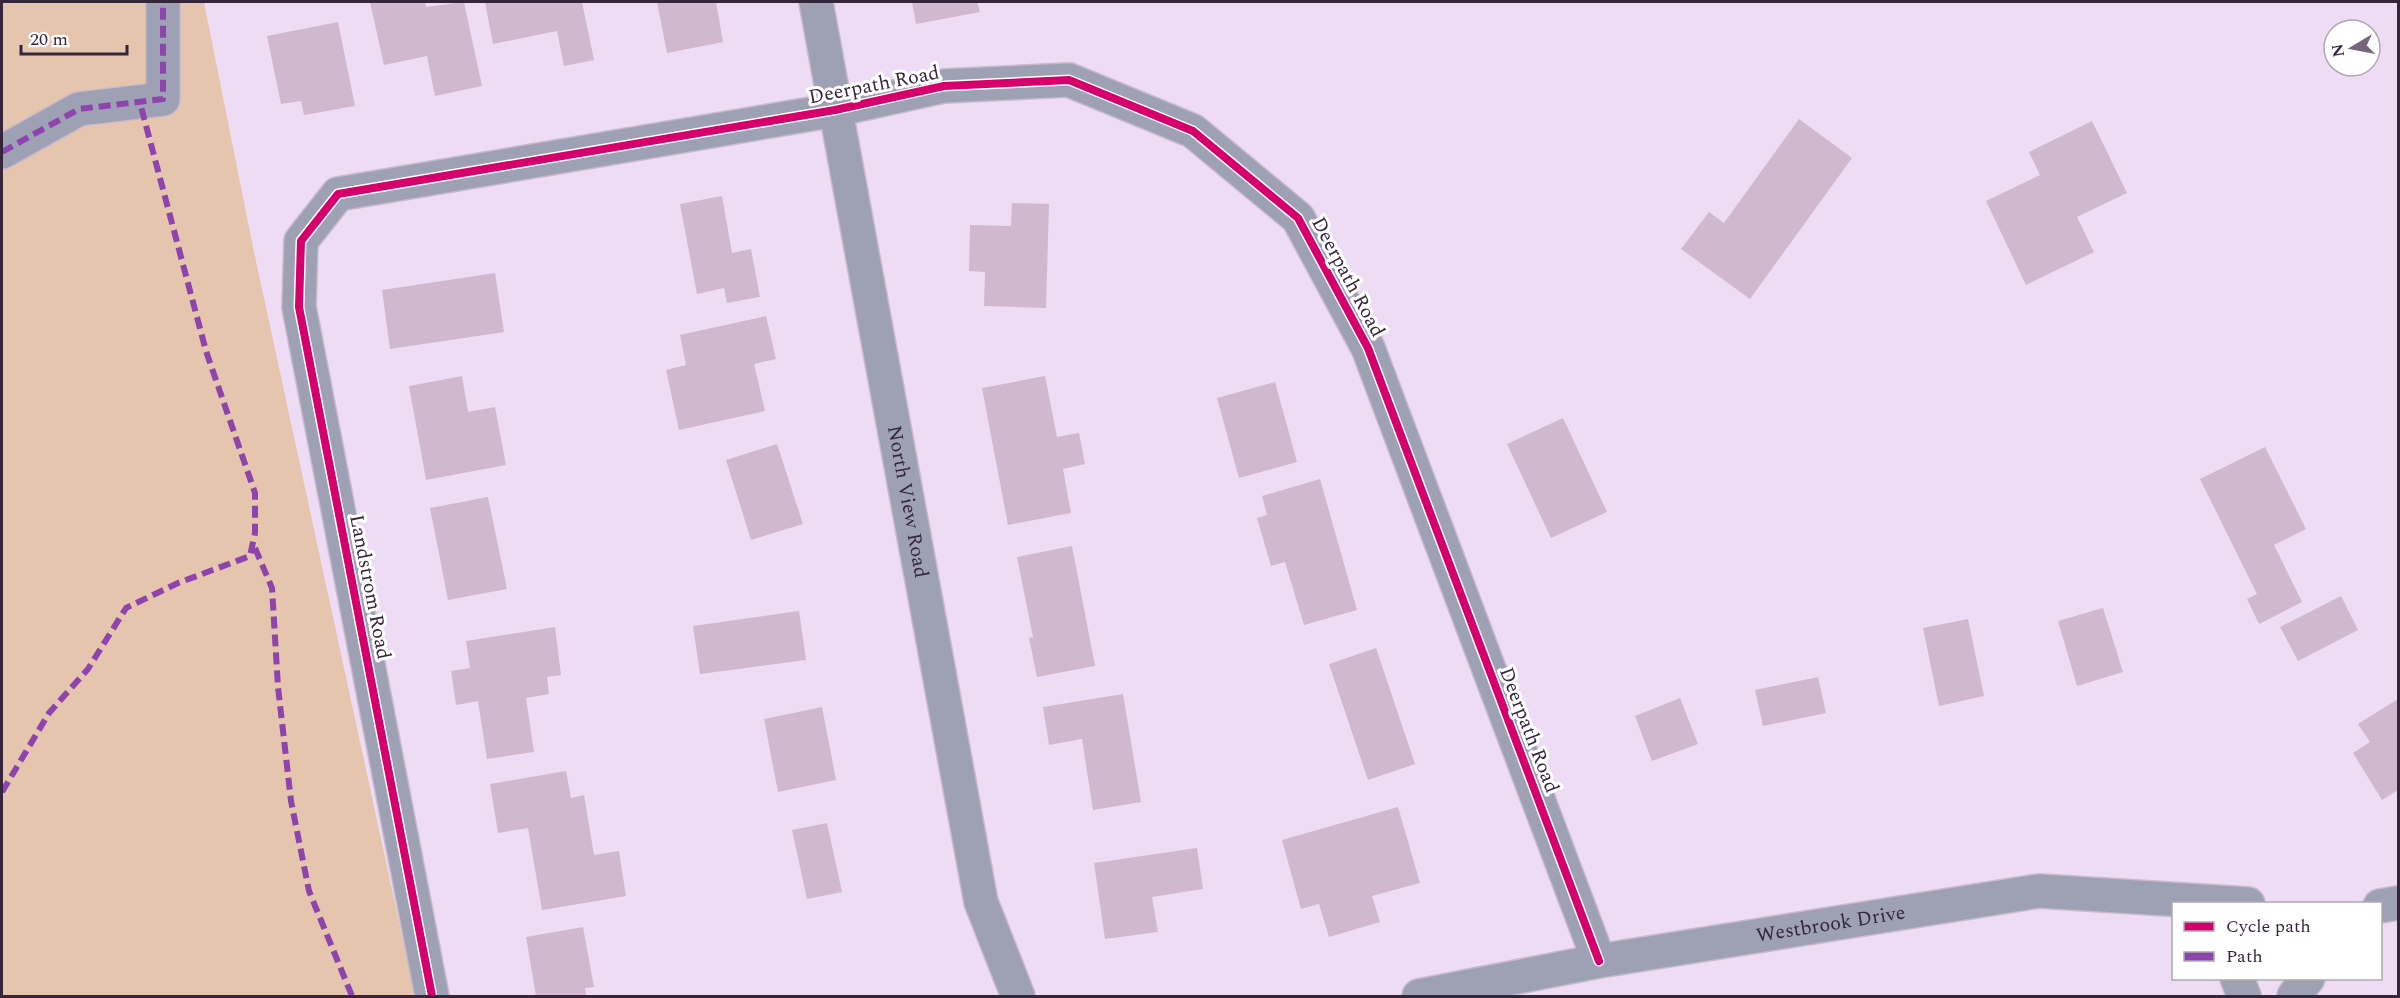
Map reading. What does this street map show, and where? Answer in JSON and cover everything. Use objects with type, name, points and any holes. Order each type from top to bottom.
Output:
[{"type":"street","points":[[2,152],[79,108],[163,99],[163,2]]},
{"type":"street","name":"North View Road","points":[[816,2],[981,902],[1018,996]]},
{"type":"street","name":"Deerpath Road","points":[[338,194],[835,110],[944,86],[1069,80],[1193,131],[1298,218],[1368,348],[1599,961]]},
{"type":"street","name":"Landstrom Road","points":[[338,194],[301,241],[299,307],[432,996]]},
{"type":"street","name":"Westbrook Drive","points":[[1419,996],[1599,961],[2039,891],[2195,902]]},
{"type":"street","points":[[2382,906],[2398,903]]},
{"type":"street","points":[[2238,980],[2244,996]]},
{"type":"street","points":[[2294,996],[2306,980]]},
{"type":"shaded area","points":[[2,2],[204,2],[254,252],[415,996],[2,996]]},
{"type":"building","points":[[370,2],[425,2],[426,7],[464,2],[482,86],[435,96],[427,56],[384,65]]},
{"type":"building","points":[[485,2],[582,2],[594,60],[564,66],[557,31],[493,44]]},
{"type":"building","points":[[657,2],[716,2],[723,42],[667,53]]},
{"type":"building","points":[[912,2],[977,2],[980,12],[916,24]]},
{"type":"building","points":[[338,22],[355,106],[304,115],[301,101],[281,104],[267,36]]},
{"type":"building","points":[[1799,119],[1852,158],[1750,299],[1681,249],[1709,212],[1724,223]]},
{"type":"building","points":[[2092,121],[2127,193],[2077,217],[2094,252],[2026,285],[1986,201],[2040,175],[2029,152]]},
{"type":"building","points":[[722,196],[732,253],[751,249],[760,297],[727,303],[724,288],[697,294],[680,204]]},
{"type":"building","points":[[1012,203],[1049,204],[1046,308],[984,306],[985,272],[969,271],[970,225],[1011,226]]},
{"type":"building","points":[[495,273],[504,332],[390,349],[382,290]]},
{"type":"building","points":[[766,316],[776,359],[754,364],[765,411],[679,430],[666,370],[686,365],[680,335]]},
{"type":"building","points":[[462,376],[468,412],[495,407],[506,465],[426,480],[409,386]]},
{"type":"building","points":[[1045,376],[1057,437],[1079,433],[1085,464],[1063,469],[1071,513],[1008,525],[982,388]]},
{"type":"building","points":[[1275,382],[1297,462],[1239,478],[1217,398]]},
{"type":"building","points":[[1563,418],[1607,512],[1551,538],[1507,444]]},
{"type":"building","points":[[777,444],[803,524],[751,540],[726,460]]},
{"type":"building","points":[[2265,447],[2306,529],[2274,545],[2302,602],[2259,624],[2247,599],[2257,594],[2200,479]]},
{"type":"building","points":[[1320,479],[1357,610],[1304,625],[1285,562],[1271,566],[1257,518],[1267,515],[1262,496]]},
{"type":"building","points":[[488,497],[507,589],[448,600],[430,508]]},
{"type":"building","points":[[1072,546],[1095,666],[1037,677],[1029,638],[1033,637],[1017,557]]},
{"type":"building","points":[[2341,596],[2358,630],[2298,661],[2280,627]]},
{"type":"building","points":[[2103,608],[2123,672],[2077,686],[2058,621]]},
{"type":"building","points":[[799,611],[806,660],[700,674],[693,626]]},
{"type":"building","points":[[1968,619],[1984,696],[1939,706],[1923,628]]},
{"type":"building","points":[[555,627],[561,675],[547,677],[549,694],[526,698],[534,752],[487,759],[478,701],[456,705],[451,671],[470,668],[466,641]]},
{"type":"building","points":[[1376,648],[1415,764],[1368,780],[1329,664]]},
{"type":"building","points":[[1818,677],[1826,713],[1763,726],[1755,690]]},
{"type":"building","points":[[1123,694],[1141,802],[1093,810],[1082,739],[1049,745],[1043,707]]},
{"type":"building","points":[[1680,698],[1698,744],[1652,761],[1635,716]]},
{"type":"building","points":[[2398,699],[2398,790],[2382,800],[2353,753],[2370,742],[2358,724]]},
{"type":"building","points":[[822,707],[836,780],[778,792],[764,719]]},
{"type":"building","points":[[566,771],[571,798],[584,795],[594,855],[619,851],[626,896],[542,910],[528,828],[498,833],[490,784]]},
{"type":"building","points":[[1398,807],[1420,883],[1372,896],[1380,922],[1329,937],[1319,904],[1301,909],[1282,840]]},
{"type":"building","points":[[827,823],[842,892],[807,899],[792,830]]},
{"type":"building","points":[[1197,848],[1203,889],[1152,897],[1158,932],[1105,939],[1094,863]]},
{"type":"building","points":[[583,927],[594,987],[585,988],[586,996],[536,996],[526,937]]},
{"type":"marked path","points":[[2,152],[79,109],[163,99],[163,2]]},
{"type":"marked path","points":[[2,792],[49,713],[88,669],[126,608],[178,583],[250,556],[255,533],[255,493],[206,351],[140,103]]},
{"type":"marked path","points":[[255,548],[272,588],[278,687],[291,801],[309,891],[352,996]]},
{"type":"cycle path","points":[[432,996],[299,307],[301,241],[338,194],[835,110],[944,86],[1069,80],[1193,131],[1298,218],[1368,348],[1599,961]]}]
